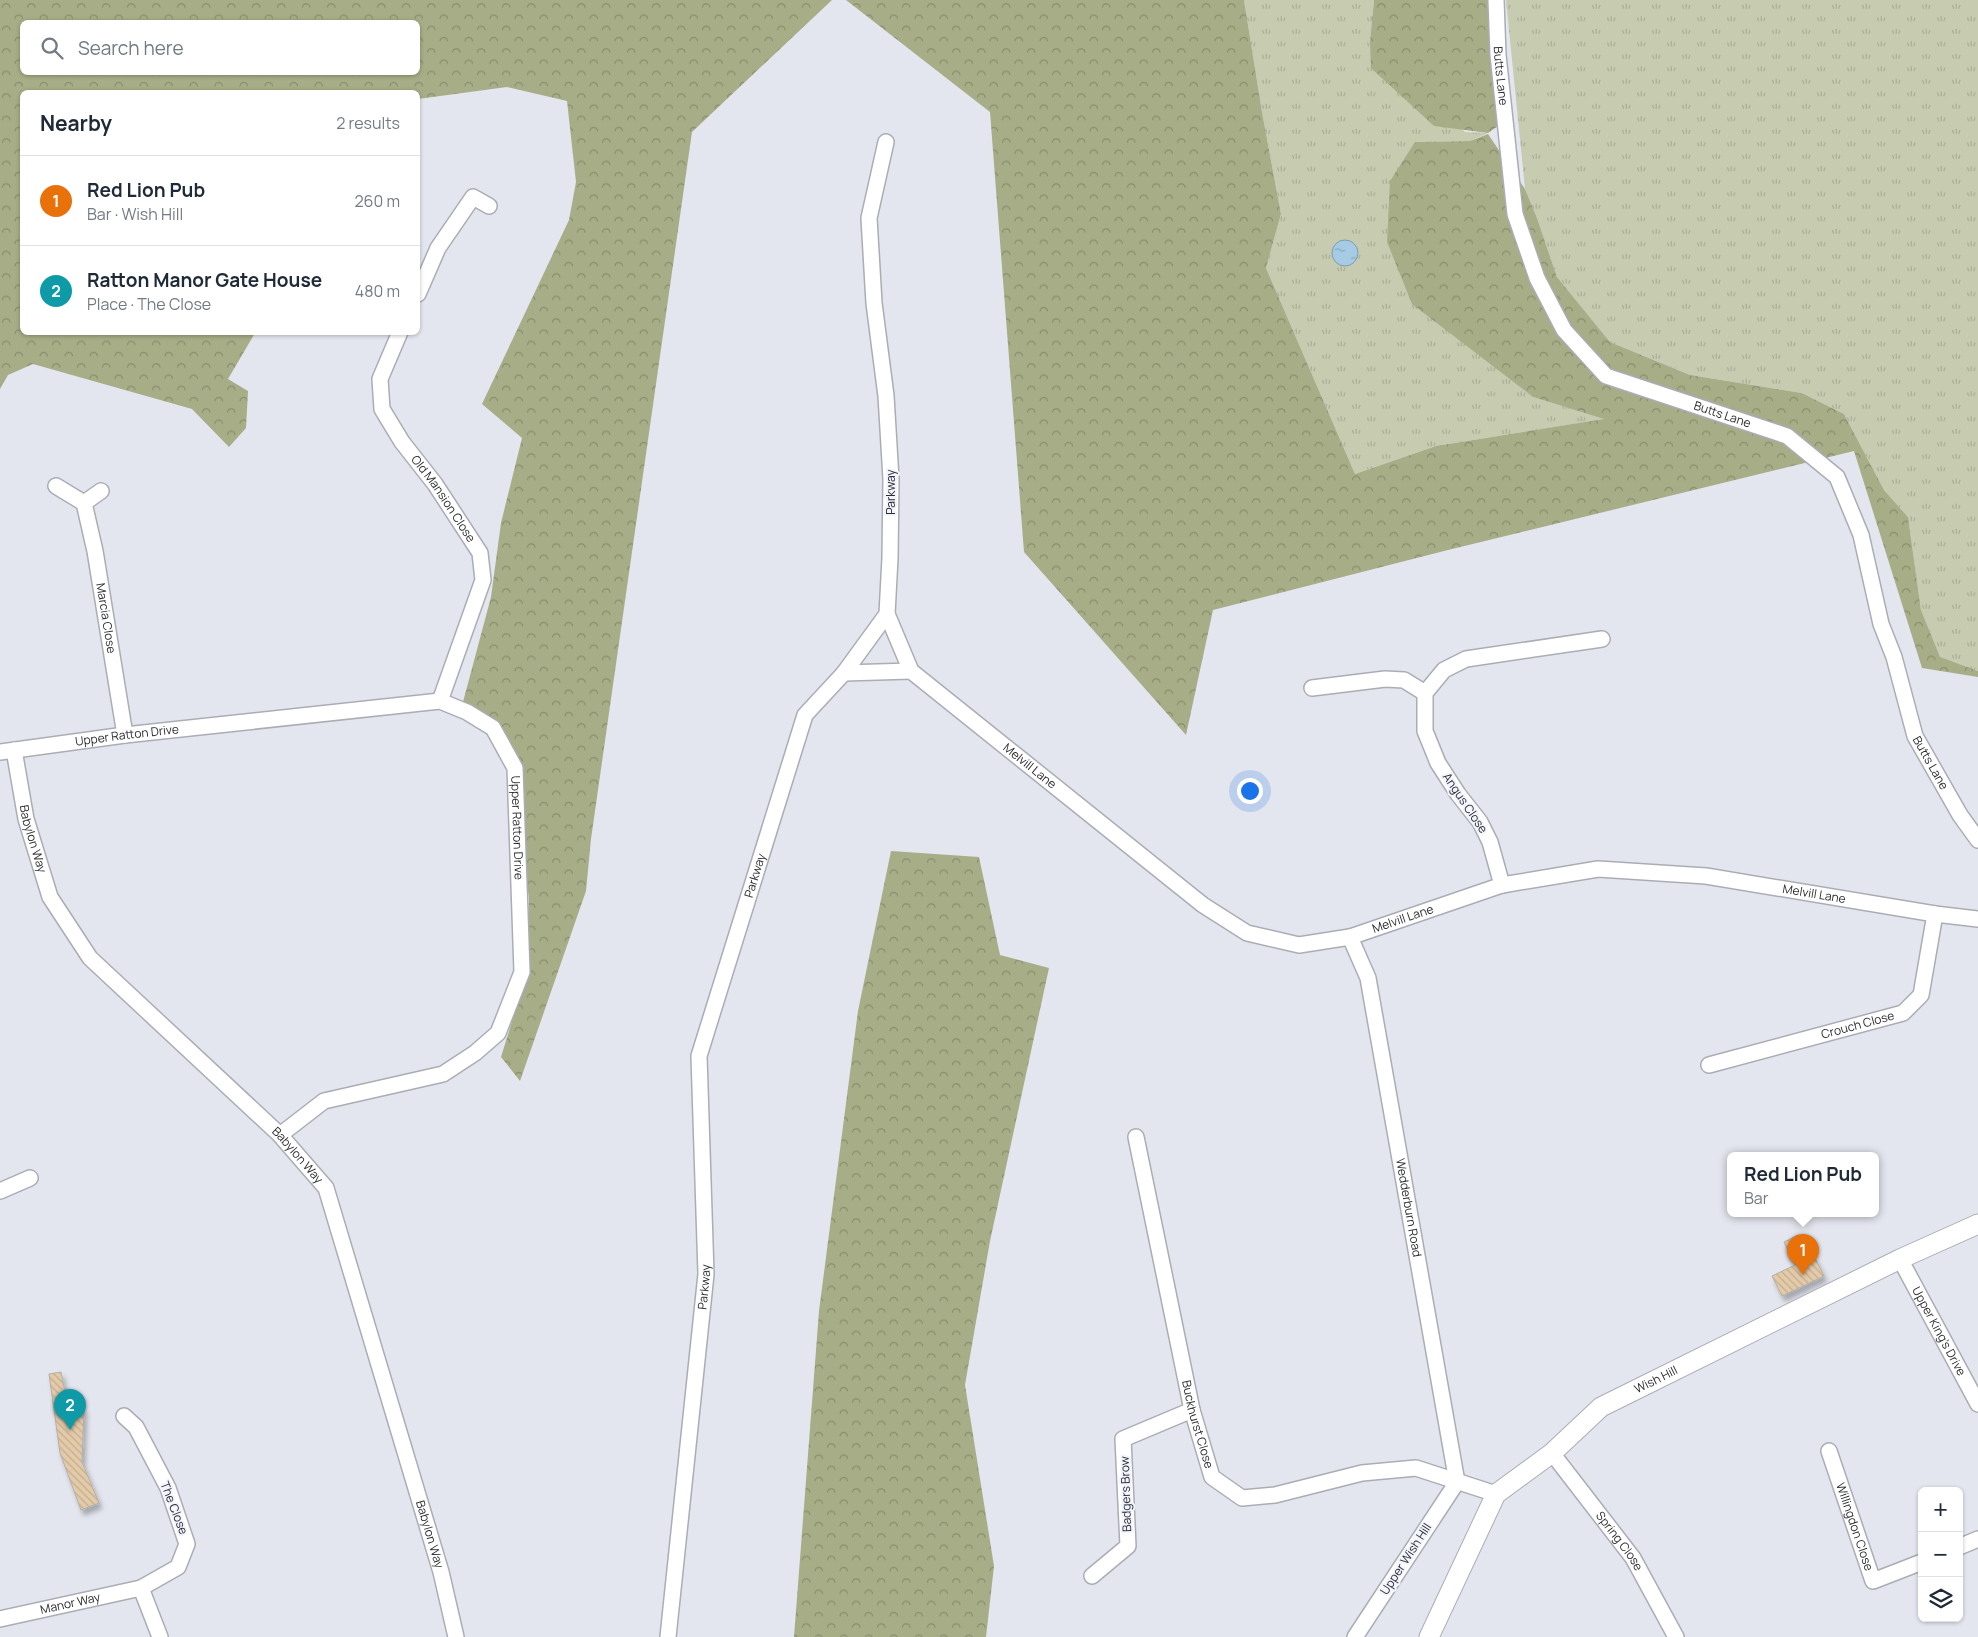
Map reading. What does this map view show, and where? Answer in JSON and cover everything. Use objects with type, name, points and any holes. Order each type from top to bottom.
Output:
[{"type":"street","name":"Butts Lane","points":[[1496,0],[1498,55],[1515,214],[1537,278],[1564,330],[1606,376],[1787,436],[1837,477],[1861,535],[1881,624],[1894,657],[1916,736],[1960,815],[1978,840]]},
{"type":"street","name":"Parkway","points":[[668,1637],[706,1274],[699,1056],[805,715],[844,673],[886,614],[890,558],[891,479],[886,396],[874,302],[869,218],[886,142]]},
{"type":"street","points":[[420,289],[438,248],[473,197],[489,206]]},
{"type":"street","name":"Old Mansion Close","points":[[399,335],[380,378],[382,409],[402,442],[435,484],[480,553],[483,580],[440,701]]},
{"type":"street","points":[[56,486],[84,503],[101,491]]},
{"type":"street","name":"Marcia Close","points":[[84,503],[95,551],[125,735]]},
{"type":"street","points":[[844,673],[912,671],[886,614]]},
{"type":"street","points":[[1312,688],[1385,679],[1404,680],[1425,693],[1444,670],[1466,659],[1602,639]]},
{"type":"street","name":"Melvill Lane","points":[[912,671],[1203,905],[1247,933],[1299,945],[1350,937],[1502,885],[1598,869],[1706,876],[1935,914],[1978,919]]},
{"type":"street","name":"Angus Close","points":[[1425,693],[1424,731],[1438,763],[1458,794],[1480,822],[1490,842],[1502,885]]},
{"type":"street","name":"Upper Ratton Drive","points":[[7,751],[125,735],[440,701],[467,712],[493,728],[515,768],[522,972],[498,1033],[475,1053],[443,1074],[324,1101],[280,1135]]},
{"type":"street","name":"Babylon Way","points":[[7,751],[50,897],[90,958],[280,1135],[326,1188],[442,1572],[456,1637]]},
{"type":"street","name":"Crouch Close","points":[[1709,1065],[1903,1013],[1921,995],[1935,914]]},
{"type":"street","name":"Wedderburn Road","points":[[1350,937],[1368,978],[1457,1482]]},
{"type":"street","name":"Buckhurst Close","points":[[1136,1138],[1192,1410],[1212,1477],[1242,1498],[1276,1495],[1362,1473],[1416,1468],[1496,1494]]},
{"type":"street","points":[[0,1191],[30,1178]]},
{"type":"street","name":"Wish Hill","points":[[1429,1637],[1496,1494],[1552,1453],[1601,1408],[1900,1260],[1978,1224]]},
{"type":"street","name":"Upper King's Drive","points":[[1900,1260],[1978,1404]]},
{"type":"street","name":"Badgers Brow","points":[[1092,1576],[1128,1546],[1123,1439],[1192,1410]]},
{"type":"street","name":"The Close","points":[[124,1416],[136,1427],[168,1488],[188,1544],[178,1567],[141,1588]]},
{"type":"street","name":"Willingdon Close","points":[[1829,1451],[1873,1581],[1918,1564]]},
{"type":"street","name":"Spring Close","points":[[1552,1453],[1633,1558],[1676,1637]]},
{"type":"street","name":"Upper Wish Hill","points":[[1355,1637],[1457,1482]]},
{"type":"street","points":[[1963,1545],[1978,1539]]},
{"type":"street","points":[[141,1588],[160,1637]]},
{"type":"street","name":"Manor Way","points":[[0,1618],[141,1588]]},
{"type":"green space","points":[[0,0],[832,0],[692,132],[591,839],[586,891],[520,1081],[501,1057],[527,973],[529,898],[507,749],[463,702],[491,597],[501,523],[522,438],[482,404],[569,220],[576,182],[567,101],[507,87],[420,99],[420,90],[20,90],[20,335],[254,335],[228,379],[248,391],[246,428],[229,447],[192,409],[33,364],[8,375],[0,389]]},
{"type":"green space","points":[[846,0],[1244,0],[1281,214],[1266,268],[1355,474],[1436,446],[1604,419],[1533,397],[1412,304],[1387,242],[1390,181],[1415,142],[1470,141],[1488,134],[1525,189],[1557,277],[1610,342],[1690,375],[1802,393],[1844,414],[1884,490],[1908,517],[1921,610],[1940,657],[1978,671],[1978,677],[1922,668],[1854,451],[1448,550],[1213,610],[1186,735],[1024,552],[990,112]]},
{"type":"green space","points":[[1244,0],[1374,0],[1370,41],[1465,132],[1488,133],[1470,141],[1415,142],[1533,397],[1605,419],[1436,446],[1355,474],[1266,268],[1281,214]]},
{"type":"green space","points":[[1374,0],[1499,0],[1498,126],[1488,133],[1434,126],[1371,68],[1370,41]]},
{"type":"green space","points":[[1506,0],[1978,0],[1978,671],[1940,658],[1921,610],[1908,517],[1884,490],[1844,414],[1802,393],[1690,375],[1610,342],[1557,277],[1525,189]]},
{"type":"green space","points":[[891,851],[979,857],[1000,955],[1049,968],[990,1241],[965,1385],[994,1566],[986,1637],[794,1637],[819,1311],[858,1011]]},
{"type":"water","points":[[1345,240],[1354,244],[1358,253],[1354,262],[1345,266],[1336,262],[1332,253],[1336,244]]},
{"type":"building","points":[[1798,1235],[1809,1258],[1814,1256],[1824,1276],[1782,1296],[1772,1276],[1795,1265],[1784,1242]]},
{"type":"building","points":[[61,1372],[68,1408],[84,1408],[82,1462],[99,1503],[81,1510],[60,1453],[49,1374]]},
{"type":"place","name":"Red Lion Pub","points":[[1803,1275]]},
{"type":"place","name":"Ratton Manor Gate House","points":[[70,1430]]}]
